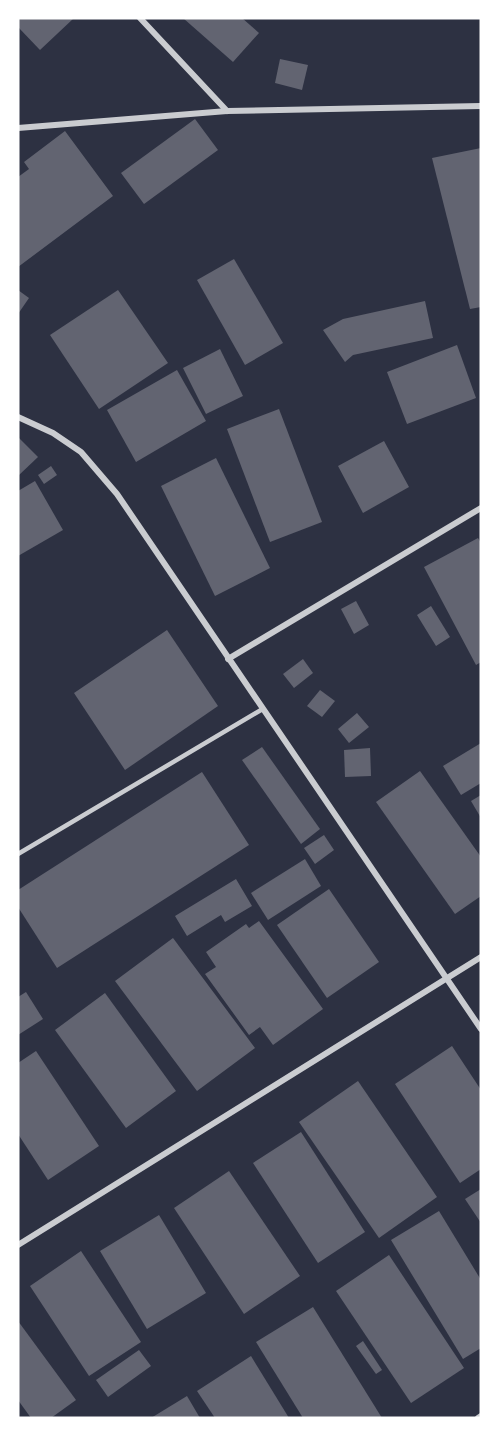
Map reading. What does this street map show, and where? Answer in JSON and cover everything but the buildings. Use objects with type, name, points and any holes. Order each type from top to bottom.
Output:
[{"type":"street","points":[[140,18],[227,111]]},
{"type":"street","points":[[18,128],[227,111],[481,106]]},
{"type":"street","points":[[18,417],[53,433],[81,452],[117,494],[261,710],[481,1029]]},
{"type":"street","points":[[228,659],[481,508]]},
{"type":"street","points":[[18,1245],[481,957]]},
{"type":"lane","points":[[18,854],[261,710]]}]
